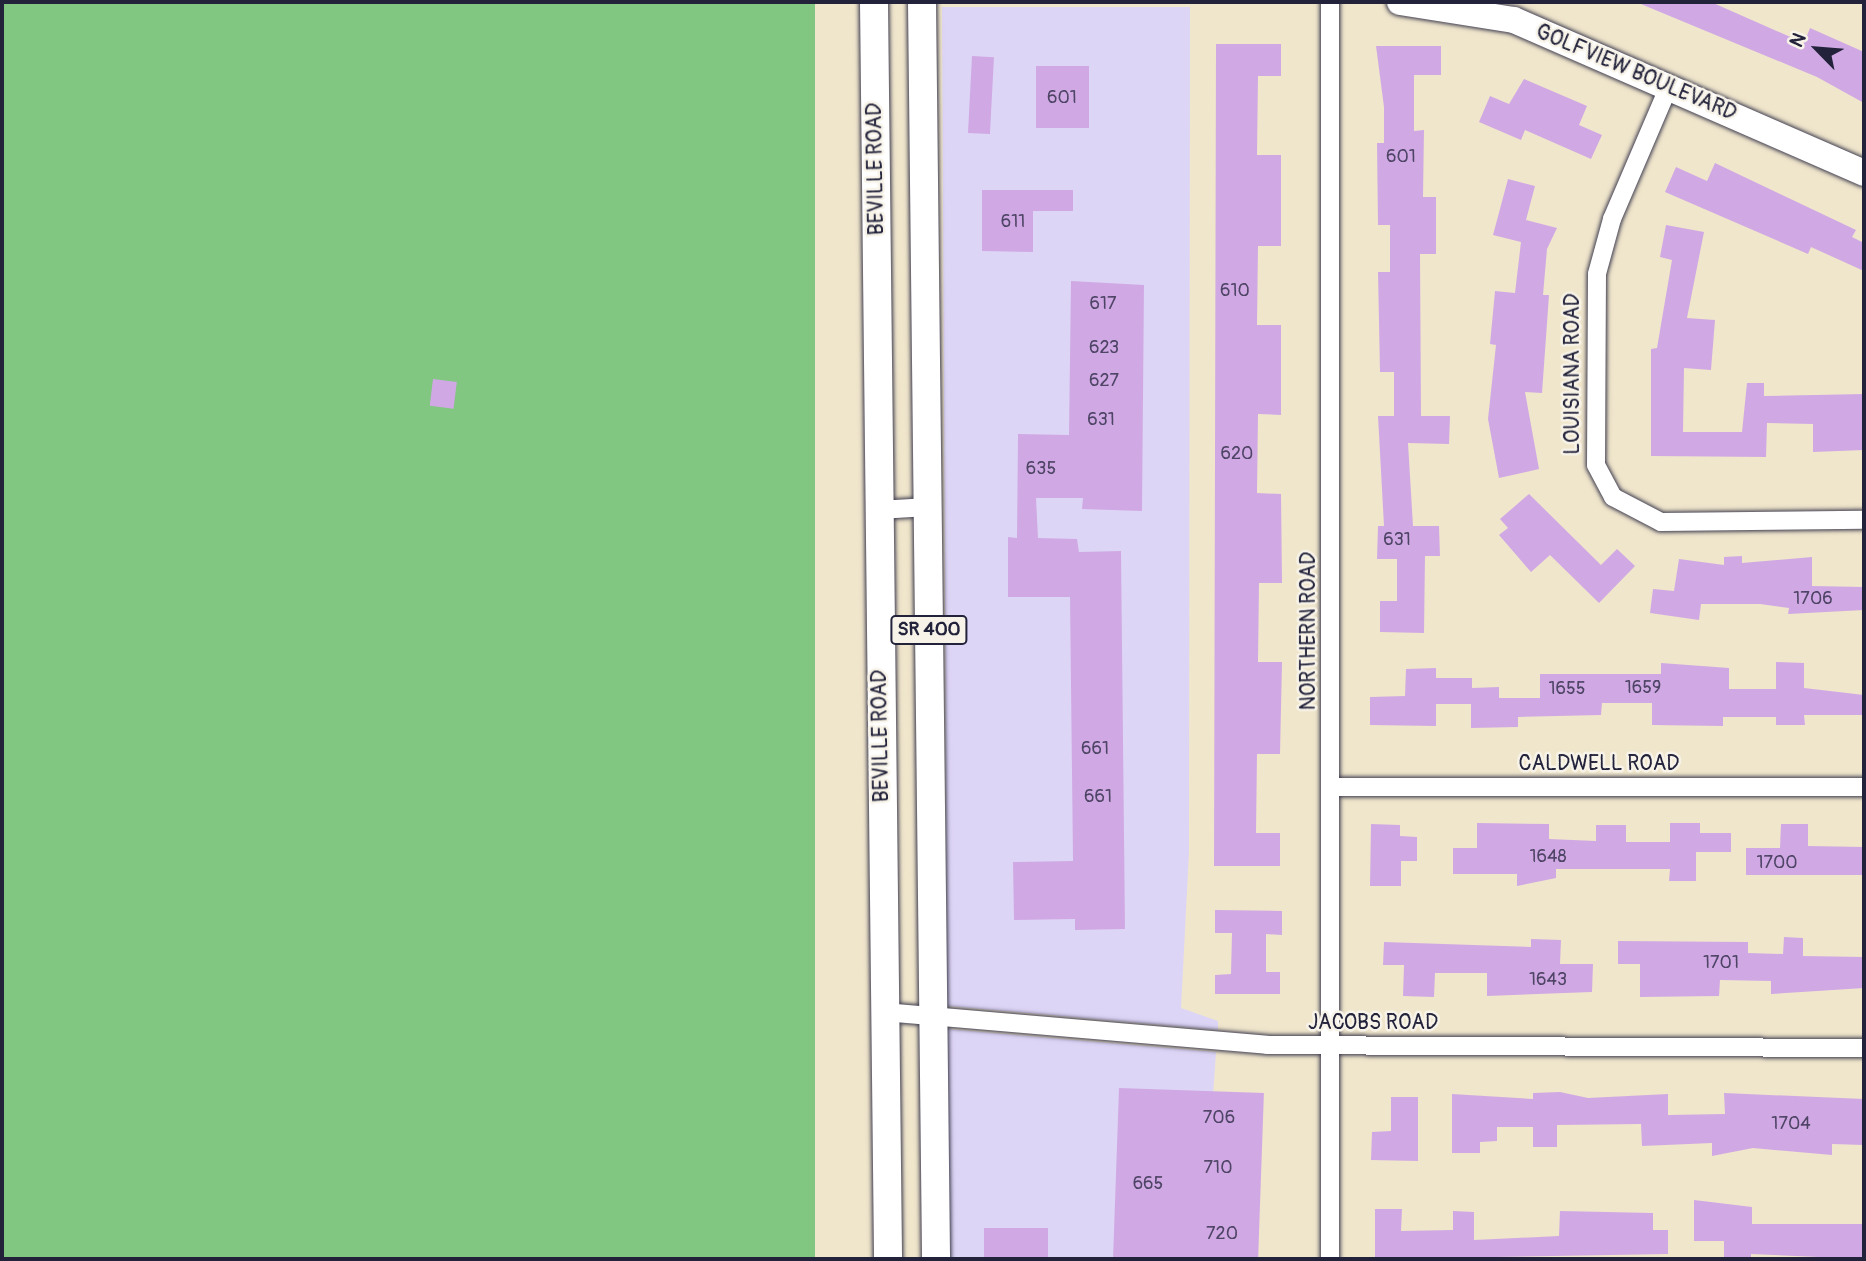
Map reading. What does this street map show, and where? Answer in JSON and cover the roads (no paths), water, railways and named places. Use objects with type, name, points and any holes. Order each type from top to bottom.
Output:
[{"type":"main road","name":"BEVILLE ROAD","points":[[874,2],[888,1259]]},
{"type":"main road","name":"SR 400","points":[[922,2],[936,1259]]},
{"type":"street","name":"NORTHERN ROAD","points":[[1330,2],[1333,787],[1330,1259]]},
{"type":"street","name":"GOLFVIEW BOULEVARD","points":[[1400,2],[1514,20],[1864,173]]},
{"type":"street","name":"LOUISIANA ROAD","points":[[1669,86],[1612,219],[1597,274],[1596,465],[1613,497],[1661,522],[1864,520]]},
{"type":"street","points":[[879,510],[928,507]]},
{"type":"street","name":"CALDWELL ROAD","points":[[1333,787],[1864,787]]},
{"type":"street","name":"JACOBS ROAD","points":[[884,1012],[1331,1046],[1864,1048]]}]
